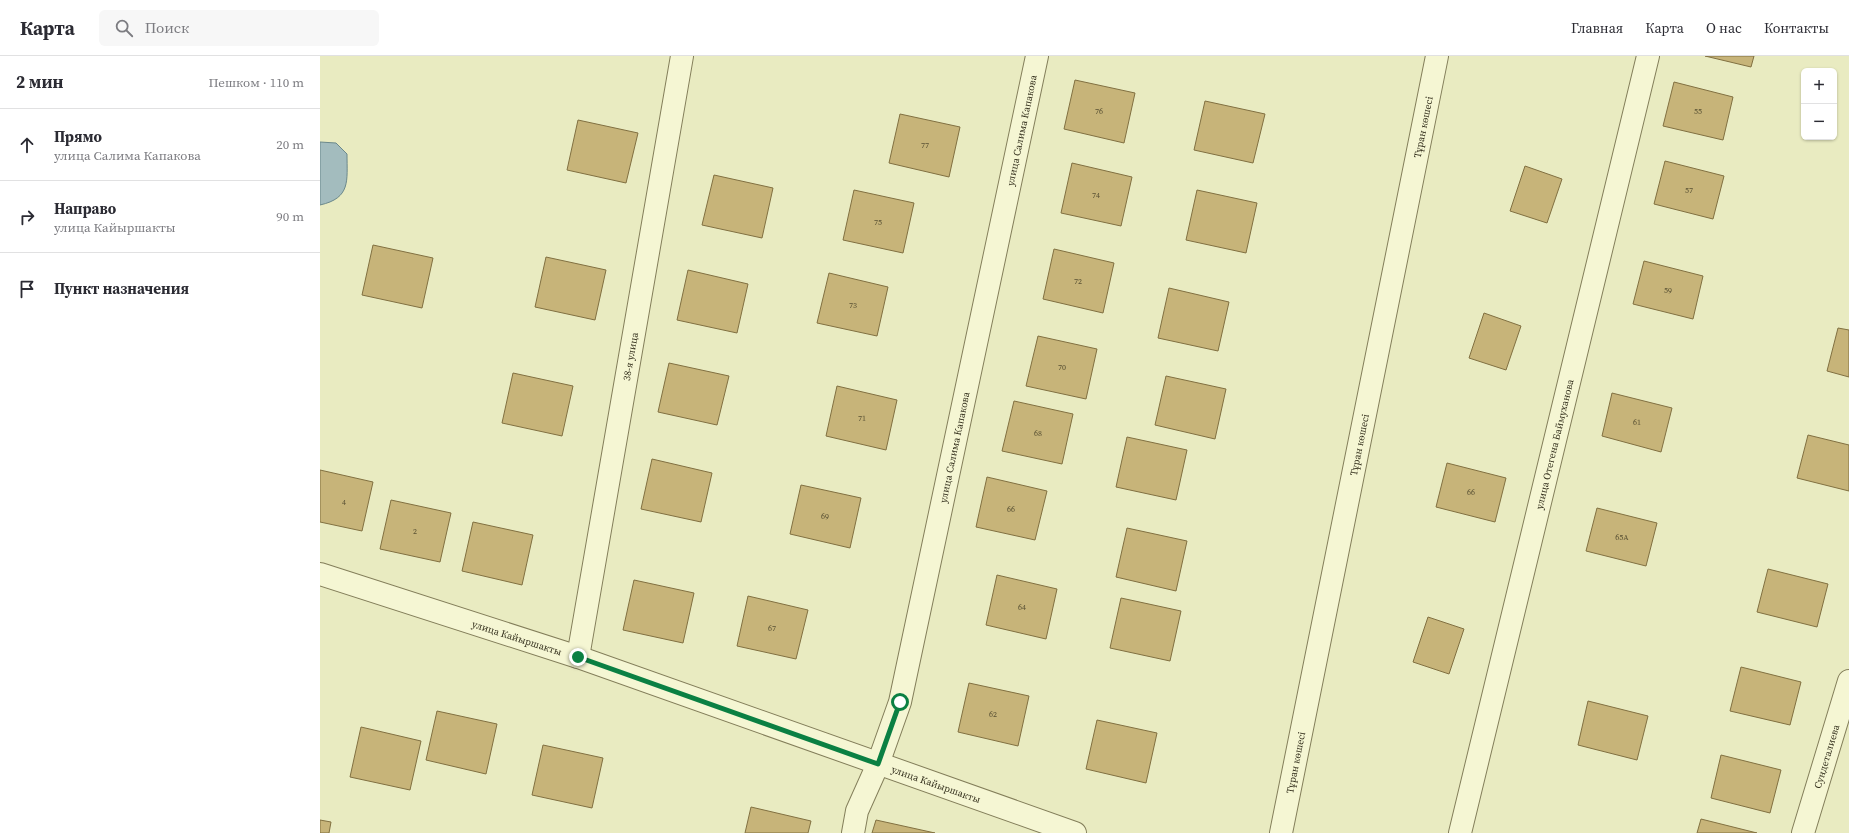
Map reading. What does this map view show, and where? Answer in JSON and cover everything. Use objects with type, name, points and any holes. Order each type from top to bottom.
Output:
[{"type":"street","name":"38-я улица","points":[[578,657],[682,56]]},
{"type":"street","name":"улица Салима Капакова","points":[[853,833],[857,811],[878,764],[900,702],[1037,56]]},
{"type":"street","name":"Тұран көшесі","points":[[1281,833],[1437,56]]},
{"type":"street","name":"улица Отегена Баймуханова","points":[[1460,833],[1648,56]]},
{"type":"street","name":"улица Кайыршакты","points":[[320,574],[578,657],[1075,833]]},
{"type":"street","name":"Сундеталиева","points":[[1803,833],[1849,681]]},
{"type":"water","points":[[320,142],[336,143],[347,154],[347,180],[342,193],[337,198],[320,205]]},
{"type":"building","points":[[1705,56],[1754,56],[1751,67]]},
{"type":"building","points":[[1075,80],[1135,93],[1124,143],[1064,129]]},
{"type":"building","points":[[1674,82],[1733,97],[1723,140],[1663,126]]},
{"type":"building","points":[[1205,101],[1265,114],[1253,163],[1194,150]]},
{"type":"building","points":[[900,114],[960,127],[949,177],[889,163]]},
{"type":"building","points":[[578,120],[638,133],[626,183],[567,170]]},
{"type":"building","points":[[1665,161],[1724,176],[1713,219],[1654,204]]},
{"type":"building","points":[[1072,163],[1132,177],[1121,226],[1061,213]]},
{"type":"building","points":[[1525,166],[1562,179],[1547,223],[1510,211]]},
{"type":"building","points":[[714,175],[773,188],[762,238],[702,225]]},
{"type":"building","points":[[854,190],[914,203],[903,253],[843,240]]},
{"type":"building","points":[[1197,190],[1257,203],[1246,253],[1186,240]]},
{"type":"building","points":[[373,245],[433,258],[422,308],[362,295]]},
{"type":"building","points":[[1054,249],[1114,263],[1103,313],[1043,299]]},
{"type":"building","points":[[546,257],[606,270],[595,320],[535,307]]},
{"type":"building","points":[[1644,261],[1703,276],[1693,319],[1633,304]]},
{"type":"building","points":[[688,270],[748,284],[737,333],[677,320]]},
{"type":"building","points":[[829,273],[888,287],[877,336],[817,323]]},
{"type":"building","points":[[1169,288],[1229,302],[1218,351],[1158,338]]},
{"type":"building","points":[[1484,313],[1521,326],[1506,370],[1469,358]]},
{"type":"building","points":[[1838,328],[1849,330],[1849,377],[1827,371]]},
{"type":"building","points":[[1038,336],[1097,349],[1086,399],[1026,386]]},
{"type":"building","points":[[669,363],[729,376],[717,425],[658,412]]},
{"type":"building","points":[[513,373],[573,386],[562,436],[502,423]]},
{"type":"building","points":[[1166,376],[1226,389],[1215,439],[1155,425]]},
{"type":"building","points":[[837,386],[897,400],[886,450],[826,436]]},
{"type":"building","points":[[1612,393],[1672,408],[1661,452],[1602,436]]},
{"type":"building","points":[[1014,401],[1073,414],[1062,464],[1002,451]]},
{"type":"building","points":[[1808,435],[1849,445],[1849,491],[1797,478]]},
{"type":"building","points":[[1127,437],[1187,450],[1176,500],[1116,487]]},
{"type":"building","points":[[652,459],[712,473],[701,522],[641,509]]},
{"type":"building","points":[[1447,463],[1506,478],[1495,522],[1436,507]]},
{"type":"building","points":[[320,470],[373,482],[362,531],[320,522]]},
{"type":"building","points":[[987,477],[1047,491],[1035,540],[976,527]]},
{"type":"building","points":[[801,485],[861,498],[850,548],[790,534]]},
{"type":"building","points":[[391,500],[451,513],[440,562],[380,549]]},
{"type":"building","points":[[1597,508],[1657,523],[1646,566],[1586,551]]},
{"type":"building","points":[[473,522],[533,535],[522,585],[462,571]]},
{"type":"building","points":[[1127,528],[1187,541],[1176,591],[1116,577]]},
{"type":"building","points":[[1768,569],[1828,584],[1817,627],[1757,612]]},
{"type":"building","points":[[997,575],[1057,589],[1046,639],[986,625]]},
{"type":"building","points":[[634,580],[694,593],[683,643],[623,630]]},
{"type":"building","points":[[748,596],[808,610],[796,659],[737,646]]},
{"type":"building","points":[[1121,598],[1181,611],[1170,661],[1110,648]]},
{"type":"building","points":[[1428,617],[1464,629],[1449,674],[1413,662]]},
{"type":"building","points":[[1741,667],[1801,682],[1790,725],[1730,711]]},
{"type":"building","points":[[969,683],[1029,696],[1018,746],[958,732]]},
{"type":"building","points":[[1588,701],[1648,716],[1637,760],[1578,745]]},
{"type":"building","points":[[437,711],[497,724],[486,774],[426,760]]},
{"type":"building","points":[[1097,720],[1157,733],[1146,783],[1086,769]]},
{"type":"building","points":[[361,727],[421,741],[410,790],[350,777]]},
{"type":"building","points":[[543,745],[603,758],[592,808],[532,795]]},
{"type":"building","points":[[1721,755],[1781,770],[1770,813],[1711,798]]},
{"type":"building","points":[[751,807],[811,821],[808,833],[745,833]]},
{"type":"building","points":[[1701,819],[1757,833],[1697,833]]},
{"type":"building","points":[[320,820],[331,822],[329,833],[320,833]]},
{"type":"building","points":[[876,820],[935,833],[872,833]]},
{"type":"route","points":[[578,657],[878,764],[900,702]]}]
